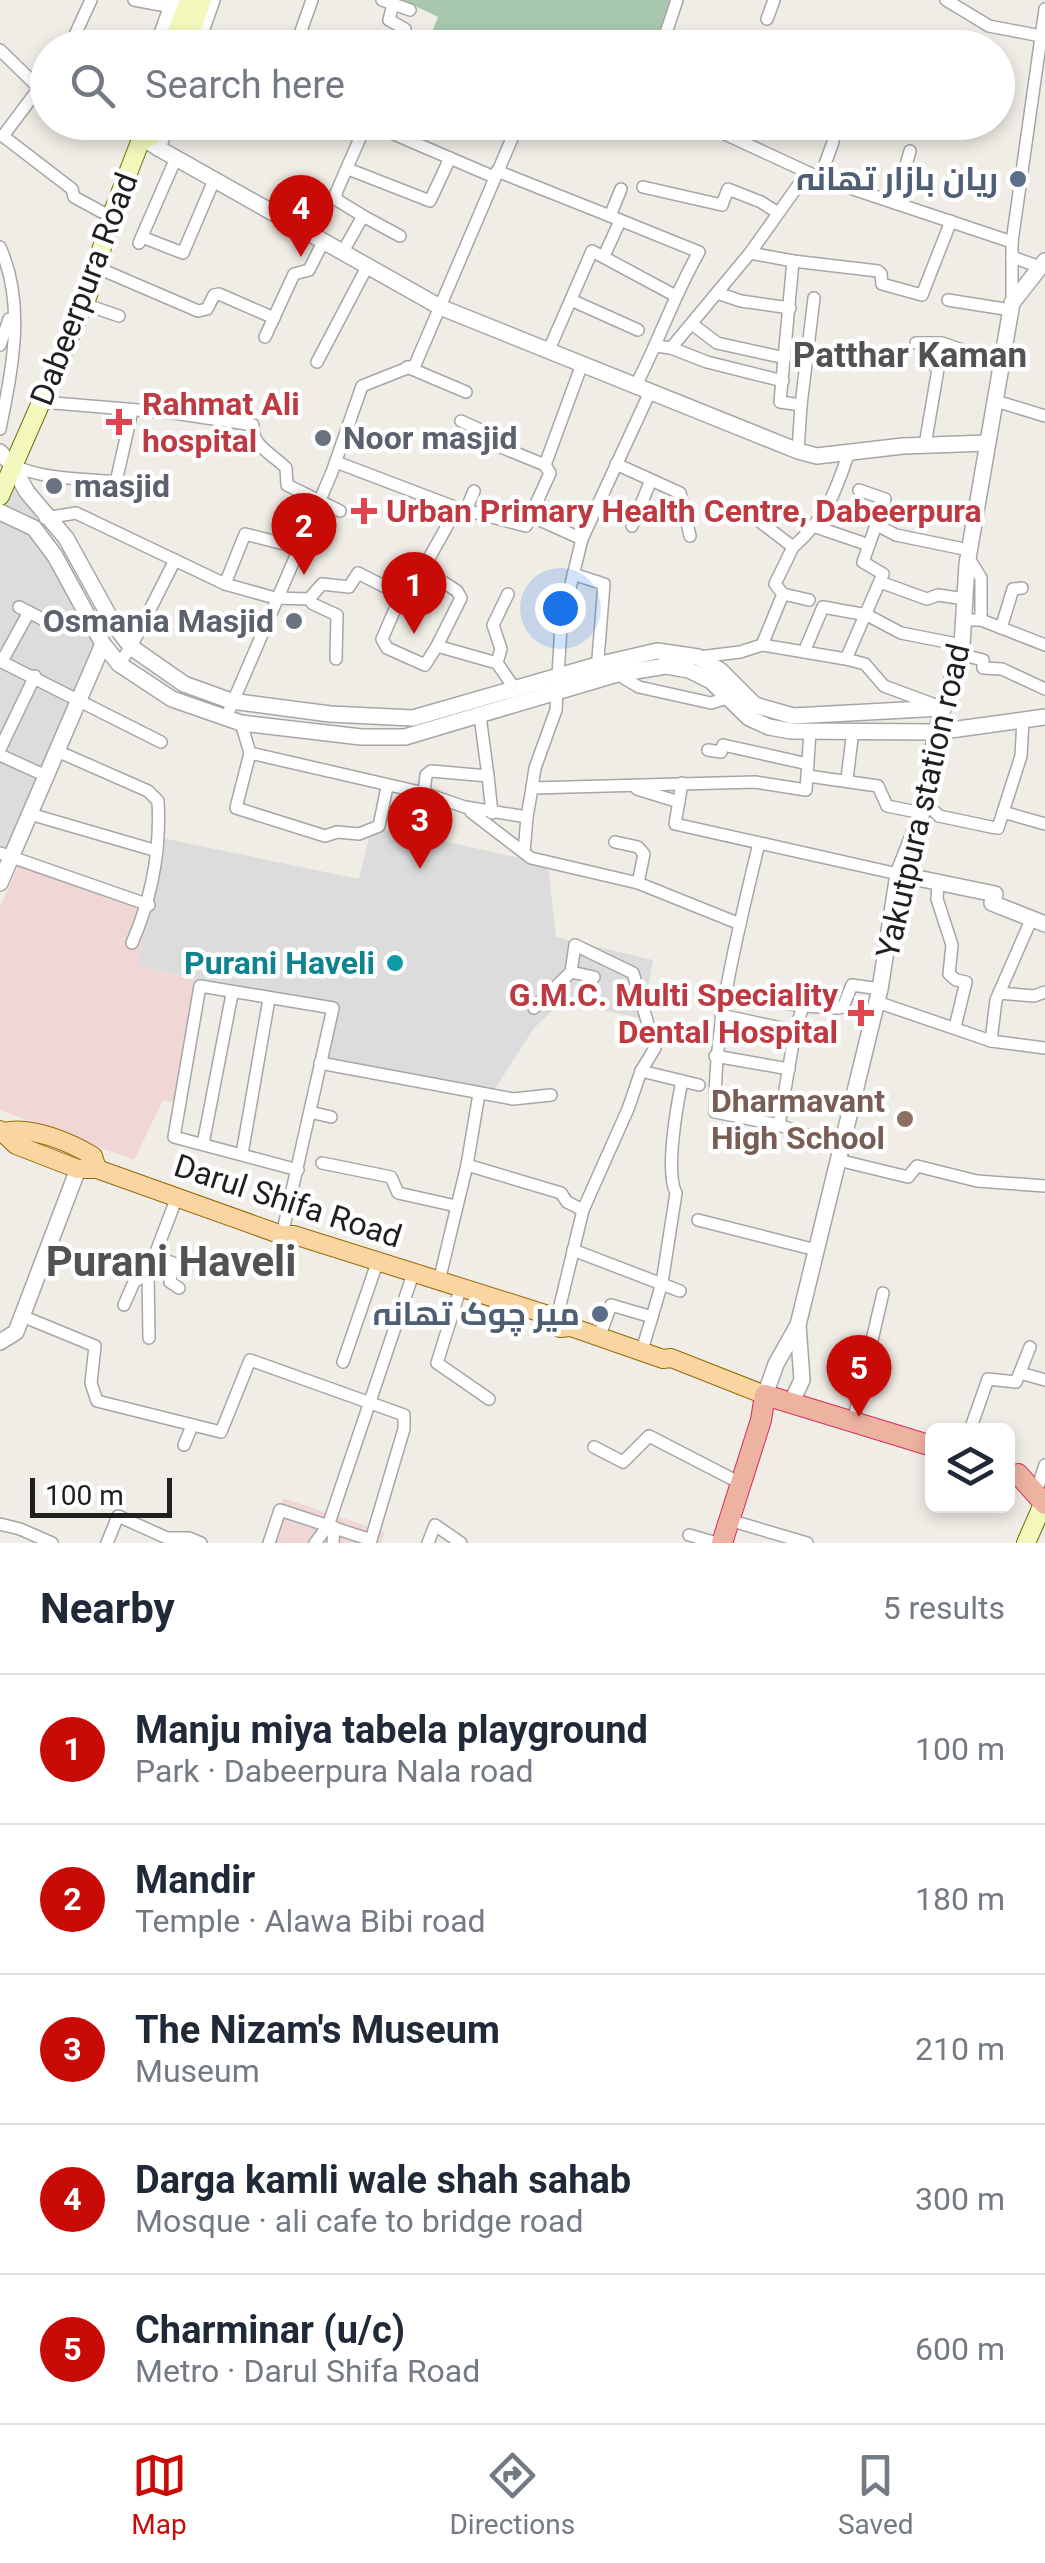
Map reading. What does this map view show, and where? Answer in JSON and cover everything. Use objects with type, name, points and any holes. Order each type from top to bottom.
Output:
[{"type":"highway","points":[[719,1543],[761,1420],[760,1394],[925,1444]]},
{"type":"highway","points":[[761,1420],[791,1403]]},
{"type":"highway","points":[[1015,1473],[1042,1488]]},
{"type":"main road","points":[[191,30],[202,0]]},
{"type":"main road","points":[[174,30],[178,2]]},
{"type":"main road","name":"Dabeerpura Road","points":[[0,496],[6,458],[42,402],[84,304],[111,217],[141,140]]},
{"type":"main road","points":[[2,1131],[24,1130],[82,1150],[93,1156],[98,1169]]},
{"type":"main road","name":"Darul Shifa Road","points":[[2,1131],[16,1145],[78,1169],[98,1169],[284,1235],[439,1281],[667,1359],[668,1366],[746,1394],[760,1394]]},
{"type":"main road","points":[[284,1235],[305,1248],[458,1296],[562,1323]]},
{"type":"main road","points":[[1026,1543],[1042,1488]]},
{"type":"street","points":[[78,30],[92,0]]},
{"type":"street","points":[[134,0],[178,2],[165,30]]},
{"type":"street","points":[[201,30],[212,0]]},
{"type":"street","points":[[301,30],[312,0]]},
{"type":"street","points":[[667,30],[678,0]]},
{"type":"street","points":[[767,20],[774,0]]},
{"type":"street","points":[[946,0],[989,26],[1010,30]]},
{"type":"street","points":[[396,4],[388,20],[405,30]]},
{"type":"street","points":[[948,300],[1012,306],[1012,242],[1045,9]]},
{"type":"street","points":[[1015,31],[1041,36]]},
{"type":"street","points":[[0,50],[30,79]]},
{"type":"street","points":[[30,100],[2,136],[72,189],[74,197],[111,217]]},
{"type":"street","points":[[153,140],[176,158],[440,307],[798,451],[817,456],[987,443]]},
{"type":"street","points":[[359,140],[336,198],[400,236]]},
{"type":"street","points":[[407,140],[699,252],[674,295],[616,464],[582,539],[561,626],[556,710],[535,768],[524,852]]},
{"type":"street","points":[[387,787],[376,830],[359,834],[316,834],[238,810],[250,754],[234,721],[231,700],[336,462],[362,386],[415,365],[511,140]]},
{"type":"street","points":[[738,140],[814,176],[1012,242]]},
{"type":"street","points":[[671,348],[778,214],[814,176],[833,140]]},
{"type":"street","points":[[895,203],[910,151]]},
{"type":"street","points":[[176,158],[141,240],[183,253],[215,178]]},
{"type":"street","points":[[348,169],[430,202],[450,158]]},
{"type":"street","points":[[643,188],[722,205],[728,189],[762,202],[778,214]]},
{"type":"street","points":[[604,256],[621,189]]},
{"type":"street","points":[[342,254],[362,216]]},
{"type":"street","points":[[750,253],[878,271],[882,284],[922,294],[950,221]]},
{"type":"street","points":[[265,337],[294,274],[308,272],[323,242]]},
{"type":"street","points":[[0,247],[16,303],[11,376],[0,429]]},
{"type":"street","points":[[548,352],[592,251],[674,295]]},
{"type":"street","points":[[1012,256],[1043,264]]},
{"type":"street","points":[[793,261],[780,402],[800,406]]},
{"type":"street","name":"Yakutpura station road","points":[[791,1403],[802,1380],[798,1325],[878,996],[898,874],[923,807],[936,732],[960,649],[968,553],[1012,306],[1043,264]]},
{"type":"street","points":[[98,268],[198,311],[207,310],[214,295],[219,294],[274,318]]},
{"type":"street","points":[[317,362],[367,268]]},
{"type":"street","points":[[0,272],[10,307],[1,344]]},
{"type":"street","points":[[718,293],[790,308]]},
{"type":"street","points":[[798,451],[814,298]]},
{"type":"street","points":[[571,300],[638,330]]},
{"type":"street","points":[[84,304],[119,316]]},
{"type":"street","points":[[692,324],[717,343],[785,358]]},
{"type":"street","points":[[926,445],[938,369],[938,364],[928,359],[930,343]]},
{"type":"street","points":[[916,344],[930,343],[1004,359]]},
{"type":"street","points":[[656,346],[783,381]]},
{"type":"street","points":[[545,465],[582,364]]},
{"type":"street","points":[[407,367],[466,392]]},
{"type":"street","points":[[996,401],[1045,416]]},
{"type":"street","points":[[42,402],[174,413],[253,425],[252,433],[259,445],[286,468],[288,484],[340,510]]},
{"type":"street","points":[[116,482],[132,411]]},
{"type":"street","points":[[336,462],[462,509],[523,526],[532,516],[550,473],[545,465],[491,444],[494,436],[461,421]]},
{"type":"street","points":[[809,600],[783,594],[775,584],[792,547],[816,527],[834,497],[849,452]]},
{"type":"street","points":[[6,458],[26,471],[132,484]]},
{"type":"street","points":[[6,458],[27,492],[66,538],[131,646],[184,684],[231,700],[385,718],[434,714],[516,689],[557,685]]},
{"type":"street","points":[[616,464],[680,493],[690,536]]},
{"type":"street","points":[[632,526],[651,480]]},
{"type":"street","points":[[423,569],[474,490]]},
{"type":"street","points":[[846,659],[883,574],[864,562],[884,499],[859,490]]},
{"type":"street","points":[[0,512],[34,528],[55,556],[118,664],[172,699],[234,721],[405,737],[480,716],[657,652],[698,657],[762,645],[864,664],[884,686],[942,708]]},
{"type":"street","points":[[34,528],[47,516],[76,513],[225,584],[275,598],[308,598],[325,583],[349,586],[358,573],[399,594]]},
{"type":"street","points":[[532,516],[582,539]]},
{"type":"street","points":[[754,518],[792,547]]},
{"type":"street","points":[[875,524],[896,536],[968,553],[981,578],[981,620]]},
{"type":"street","points":[[816,527],[870,545]]},
{"type":"street","points":[[225,584],[245,534],[300,548]]},
{"type":"street","points":[[118,664],[175,560]]},
{"type":"street","points":[[414,568],[423,569],[457,591],[461,598],[425,665],[382,643],[399,594],[414,568]]},
{"type":"street","points":[[573,574],[604,584],[597,672]]},
{"type":"street","points":[[880,582],[928,599],[938,595],[965,599]]},
{"type":"street","points":[[1001,628],[1013,589],[1022,588]]},
{"type":"street","points":[[497,663],[501,649],[494,626],[508,594]]},
{"type":"street","points":[[762,645],[783,594]]},
{"type":"street","points":[[308,598],[337,615],[336,659]]},
{"type":"street","points":[[804,652],[823,607],[867,615],[901,633],[960,649],[983,660],[983,668],[1002,669],[1045,689]]},
{"type":"street","points":[[50,623],[24,610],[1,661],[160,742]]},
{"type":"street","points":[[964,620],[981,620],[1045,645]]},
{"type":"street","points":[[0,883],[5,856],[30,814],[103,644]]},
{"type":"street","points":[[437,646],[497,663],[516,689]]},
{"type":"street","points":[[698,657],[749,718],[769,727],[942,708]]},
{"type":"street","points":[[597,672],[617,674],[654,667],[689,670],[727,690]]},
{"type":"street","points":[[617,674],[638,687],[710,703],[727,690]]},
{"type":"street","points":[[35,676],[0,752],[46,776]]},
{"type":"street","points":[[903,730],[905,711]]},
{"type":"street","points":[[480,716],[492,813]]},
{"type":"street","points":[[792,724],[810,732],[936,732],[1045,717]]},
{"type":"street","points":[[384,738],[385,718]]},
{"type":"street","points":[[708,750],[721,752],[723,745],[878,786],[887,806],[923,807],[939,816],[998,828],[1021,756],[1023,720]]},
{"type":"street","points":[[847,779],[853,730]]},
{"type":"street","points":[[532,788],[755,782],[806,790],[810,732]]},
{"type":"street","points":[[57,751],[156,796],[157,851],[148,904],[132,943]]},
{"type":"street","points":[[250,754],[424,793],[492,813],[527,817]]},
{"type":"street","points":[[424,793],[426,775],[431,772],[488,776]]},
{"type":"street","points":[[682,783],[675,824],[995,894],[992,903],[1038,922],[999,993],[991,1041]]},
{"type":"street","points":[[633,788],[679,802]]},
{"type":"street","points":[[466,807],[530,858],[638,883],[740,924]]},
{"type":"street","points":[[1003,812],[1045,824]]},
{"type":"street","points":[[30,814],[157,851]]},
{"type":"street","points":[[615,842],[638,848],[644,854],[638,883]]},
{"type":"street","points":[[759,843],[721,1014],[715,1056],[715,1112],[779,1125],[840,1154],[908,1177],[918,1166],[977,1180],[1045,1186]]},
{"type":"street","points":[[5,856],[148,904]]},
{"type":"street","points":[[938,883],[937,899],[952,945],[950,974],[966,982],[954,1026]]},
{"type":"street","points":[[534,1008],[571,972],[575,945],[633,973],[655,1048],[641,1070],[583,1210],[562,1323]]},
{"type":"street","points":[[571,972],[594,978]]},
{"type":"street","points":[[750,998],[843,1007],[854,984],[991,1041],[1045,1048]]},
{"type":"street","points":[[284,1235],[333,1008],[200,986],[174,1137],[298,1170]]},
{"type":"street","points":[[999,993],[1034,996],[1045,992]]},
{"type":"street","points":[[203,1144],[232,994]]},
{"type":"street","points":[[242,1154],[269,998]]},
{"type":"street","points":[[779,1125],[803,1006]]},
{"type":"street","points":[[721,1014],[795,1031]]},
{"type":"street","points":[[715,1056],[789,1068]]},
{"type":"street","points":[[320,1063],[513,1099],[551,1095]]},
{"type":"street","points":[[641,1070],[699,1085]]},
{"type":"street","points":[[642,1350],[662,1283],[676,1192],[672,1184],[673,1142],[682,1081]]},
{"type":"street","points":[[439,1281],[467,1165],[478,1094]]},
{"type":"street","points":[[310,1112],[331,1117]]},
{"type":"street","points":[[322,1163],[392,1177],[398,1194],[456,1206]]},
{"type":"street","points":[[467,1165],[561,1192],[567,1202],[583,1210]]},
{"type":"street","points":[[0,1342],[16,1332],[78,1169]]},
{"type":"street","points":[[149,1338],[148,1273],[177,1198]]},
{"type":"street","points":[[698,1220],[816,1250]]},
{"type":"street","points":[[573,1250],[680,1291]]},
{"type":"street","points":[[154,1256],[173,1263],[170,1282],[179,1288]]},
{"type":"street","points":[[343,1362],[375,1269]]},
{"type":"street","points":[[124,1305],[134,1282],[148,1273]]},
{"type":"street","points":[[333,1543],[331,1526],[410,1280]]},
{"type":"street","points":[[853,1422],[883,1293]]},
{"type":"street","points":[[458,1296],[437,1362],[489,1399]]},
{"type":"street","points":[[600,1335],[611,1305],[652,1318]]},
{"type":"street","points":[[22,1316],[95,1346],[91,1384],[97,1402],[221,1432],[250,1360],[404,1415],[404,1429],[372,1540],[280,1510],[269,1543]]},
{"type":"street","points":[[760,1394],[798,1325]]},
{"type":"street","points":[[973,1423],[988,1380],[1016,1382],[1030,1347]]},
{"type":"street","points":[[1020,1372],[1045,1380]]},
{"type":"street","points":[[184,1446],[192,1426]]},
{"type":"street","points":[[594,1447],[623,1462],[649,1436],[740,1482]]},
{"type":"street","points":[[107,1543],[118,1516],[167,1538],[189,1538],[201,1543]]},
{"type":"street","points":[[729,1520],[807,1543]]},
{"type":"street","points":[[0,1524],[20,1528],[52,1543]]},
{"type":"street","points":[[428,1543],[435,1525],[461,1543]]},
{"type":"street","points":[[315,1543],[331,1526]]},
{"type":"street","points":[[689,1535],[719,1543]]},
{"type":"shaded area","points":[[15,479],[37,520],[40,538],[102,652],[83,677],[0,860],[0,520]]},
{"type":"shaded area","name":"Purani Haveli","points":[[392,830],[548,864],[556,937],[653,960],[643,1019],[563,1001],[534,1028],[493,1092],[321,1063],[332,1010],[137,966],[162,838],[359,879],[370,832]]},
{"type":"shaded area","points":[[19,864],[150,903],[138,966],[199,981],[174,1102],[163,1100],[134,1160],[0,1110],[0,907]]},
{"type":"shaded area","points":[[283,1498],[385,1532],[381,1543],[268,1543]]},
{"type":"green space","points":[[403,0],[674,0],[663,30],[433,30],[438,17]]},
{"type":"place","name":"ریان بازار تھانہ","points":[[1018,179]]},
{"type":"place","name":"Darga kamli wale shah sahab","points":[[301,257]]},
{"type":"place","name":"Rahmat Ali hospital","points":[[119,422]]},
{"type":"place","name":"Noor masjid","points":[[323,438]]},
{"type":"place","name":"masjid","points":[[54,486]]},
{"type":"place","name":"Urban Primary Health Centre, Dabeerpura","points":[[364,511]]},
{"type":"place","name":"Mandir","points":[[304,575]]},
{"type":"place","name":"Osmania Masjid","points":[[294,621]]},
{"type":"place","name":"Manju miya tabela playground","points":[[414,634]]},
{"type":"place","name":"The Nizam's Museum","points":[[420,869]]},
{"type":"place","name":"Purani Haveli","points":[[395,963]]},
{"type":"place","name":"G.M.C. Multi Speciality Dental Hospital","points":[[861,1013]]},
{"type":"place","name":"Dharmavant High School","points":[[905,1119]]},
{"type":"place","name":"میر چوک تھانہ","points":[[600,1314]]},
{"type":"place","name":"Charminar (u/c)","points":[[859,1417]]},
{"type":"district","name":"Patthar Kaman","points":[[910,355]]},
{"type":"district","name":"Purani Haveli","points":[[171,1261]]}]
